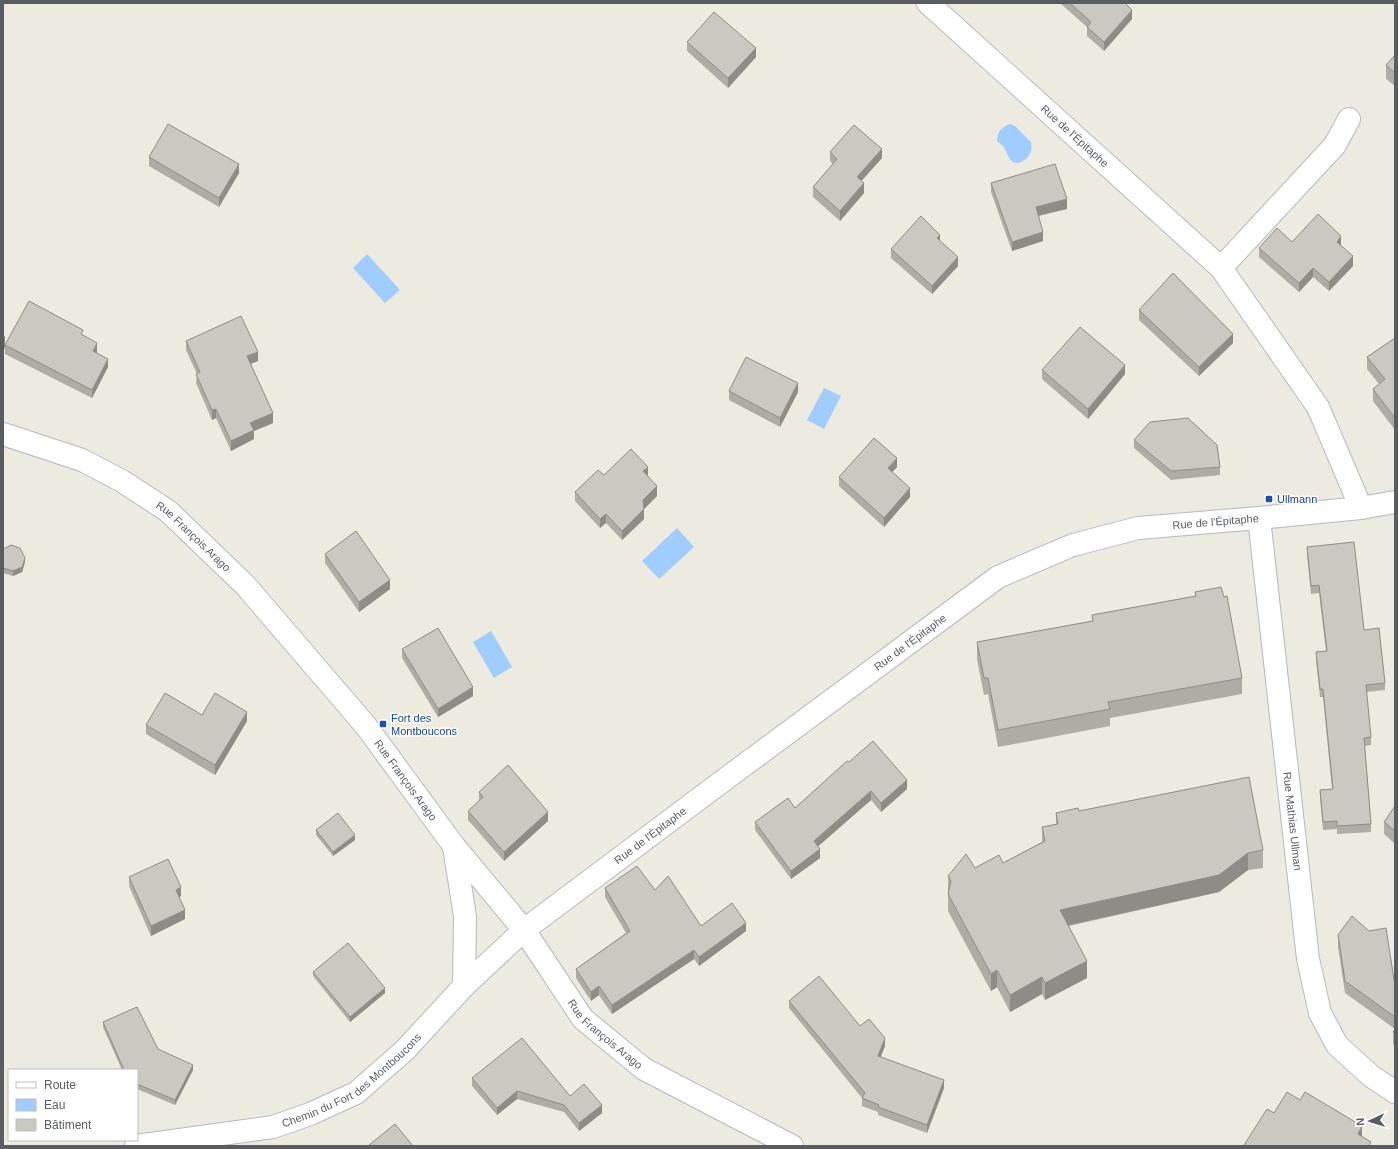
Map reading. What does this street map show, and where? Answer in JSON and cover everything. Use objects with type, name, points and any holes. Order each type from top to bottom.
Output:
[{"type":"street","name":"Rue de l'Épitaphe","points":[[928,3],[1221,268],[1318,407],[1361,508]]},
{"type":"street","points":[[1221,268],[1335,145],[1349,119]]},
{"type":"street","name":"Rue François Arago","points":[[3,434],[82,460],[122,481],[168,511],[245,585],[361,720],[454,846],[524,930],[583,1019],[644,1069],[792,1146]]},
{"type":"street","name":"Rue de l'Épitaphe","points":[[524,930],[998,577],[1073,545],[1138,528],[1361,508],[1395,502]]},
{"type":"street","name":"Rue Mathias Ullman","points":[[1259,518],[1308,959],[1320,1013],[1337,1045],[1371,1076],[1395,1092]]},
{"type":"street","points":[[454,846],[465,916],[464,986]]},
{"type":"street","name":"Chemin du Fort des Montboucons","points":[[136,1146],[273,1127],[310,1114],[356,1093],[405,1050],[464,986],[524,930]]},
{"type":"water","points":[[1010,124],[1015,126],[1031,142],[1030,154],[1026,159],[1018,163],[1015,163],[1009,158],[1003,146],[997,141],[1000,130]]},
{"type":"water","points":[[367,254],[400,290],[385,303],[353,268]]},
{"type":"water","points":[[824,388],[841,396],[824,429],[807,420]]},
{"type":"water","points":[[677,528],[694,547],[659,579],[642,561]]},
{"type":"water","points":[[491,631],[512,667],[494,678],[473,642]]},
{"type":"building","points":[[1070,3],[1125,3],[1132,10],[1104,42],[1087,27],[1091,22]]},
{"type":"building","points":[[714,12],[756,48],[728,78],[687,42]]},
{"type":"building","points":[[1395,55],[1395,73],[1386,65]]},
{"type":"building","points":[[168,124],[239,164],[219,198],[149,157]]},
{"type":"building","points":[[854,125],[882,149],[857,177],[864,183],[840,211],[813,187],[837,159],[830,152]]},
{"type":"building","points":[[1055,164],[1067,199],[1036,207],[1043,232],[1012,242],[991,183]]},
{"type":"building","points":[[1318,214],[1341,236],[1337,242],[1353,256],[1329,282],[1313,268],[1299,283],[1259,248],[1277,228],[1292,242]]},
{"type":"building","points":[[921,216],[940,235],[937,238],[958,257],[932,286],[891,249]]},
{"type":"building","points":[[1173,273],[1233,334],[1199,367],[1139,310]]},
{"type":"building","points":[[29,301],[83,330],[81,334],[97,343],[93,351],[108,359],[92,390],[5,345]]},
{"type":"building","points":[[241,316],[258,352],[247,356],[273,413],[250,423],[254,430],[231,441],[216,409],[212,410],[196,374],[200,372],[186,341]]},
{"type":"building","points":[[1080,327],[1125,365],[1088,409],[1042,370]]},
{"type":"building","points":[[1395,338],[1395,418],[1373,389],[1385,379],[1367,357]]},
{"type":"building","points":[[746,357],[798,383],[780,418],[729,391]]},
{"type":"building","points":[[1188,418],[1217,445],[1220,467],[1171,471],[1134,440],[1150,422]]},
{"type":"building","points":[[874,438],[897,458],[888,468],[910,488],[884,518],[839,477]]},
{"type":"building","points":[[631,449],[648,467],[643,471],[657,486],[643,500],[644,509],[622,531],[606,514],[600,519],[575,492],[598,470],[604,475]]},
{"type":"building","points":[[356,531],[390,580],[359,602],[325,554]]},
{"type":"building","points":[[1354,542],[1364,630],[1379,628],[1385,683],[1366,685],[1371,737],[1364,738],[1371,824],[1337,826],[1337,821],[1323,822],[1320,790],[1333,789],[1323,689],[1320,689],[1316,652],[1327,651],[1319,585],[1311,586],[1307,547]]},
{"type":"building","points":[[11,545],[20,548],[25,558],[22,567],[13,571],[3,568],[3,549]]},
{"type":"building","points":[[1221,587],[1224,597],[1227,596],[1242,678],[1108,702],[1110,709],[998,730],[988,678],[984,678],[977,642],[1093,621],[1092,615],[1196,596],[1195,592]]},
{"type":"building","points":[[438,628],[473,687],[438,709],[402,649]]},
{"type":"building","points":[[165,693],[202,715],[215,693],[247,712],[215,765],[146,725]]},
{"type":"building","points":[[873,741],[907,780],[881,803],[871,791],[814,841],[820,849],[791,871],[755,822],[788,798],[795,808],[847,761],[849,762]]},
{"type":"building","points":[[508,765],[548,812],[504,852],[468,811],[483,797],[479,792]]},
{"type":"building","points":[[1249,777],[1263,850],[1248,853],[1219,875],[1060,910],[1087,961],[1045,983],[1042,977],[1010,995],[997,970],[991,974],[948,894],[951,881],[948,876],[966,854],[975,868],[999,855],[1003,863],[1045,841],[1042,827],[1058,824],[1056,813],[1078,808],[1079,811]]},
{"type":"building","points":[[1395,806],[1395,831],[1384,822]]},
{"type":"building","points":[[338,813],[355,835],[333,852],[316,830]]},
{"type":"building","points":[[168,859],[181,887],[176,890],[185,910],[151,926],[129,877]]},
{"type":"building","points":[[637,866],[655,890],[668,876],[701,926],[732,903],[746,923],[699,957],[694,950],[612,1005],[599,986],[591,992],[576,969],[630,931],[605,888]]},
{"type":"building","points":[[1352,916],[1369,931],[1386,928],[1395,986],[1395,1017],[1345,981],[1338,935]]},
{"type":"building","points":[[348,943],[385,988],[350,1017],[313,972]]},
{"type":"building","points":[[819,976],[860,1026],[869,1019],[885,1038],[878,1056],[944,1080],[927,1125],[878,1107],[879,1105],[862,1098],[865,1093],[789,1001]]},
{"type":"building","points":[[137,1007],[158,1049],[193,1065],[175,1100],[138,1084],[138,1069],[124,1069],[103,1022]]},
{"type":"building","points":[[522,1038],[570,1096],[584,1084],[602,1105],[579,1123],[564,1105],[517,1091],[497,1108],[472,1078]]},
{"type":"building","points":[[1287,1092],[1300,1100],[1305,1092],[1362,1126],[1358,1134],[1371,1142],[1369,1146],[1244,1145],[1267,1109],[1274,1113]]},
{"type":"building","points":[[395,1124],[413,1146],[368,1146]]},
{"type":"place","name":"Ullmann","points":[[1269,499]]},
{"type":"place","name":"Fort des Montboucons","points":[[383,724]]}]
